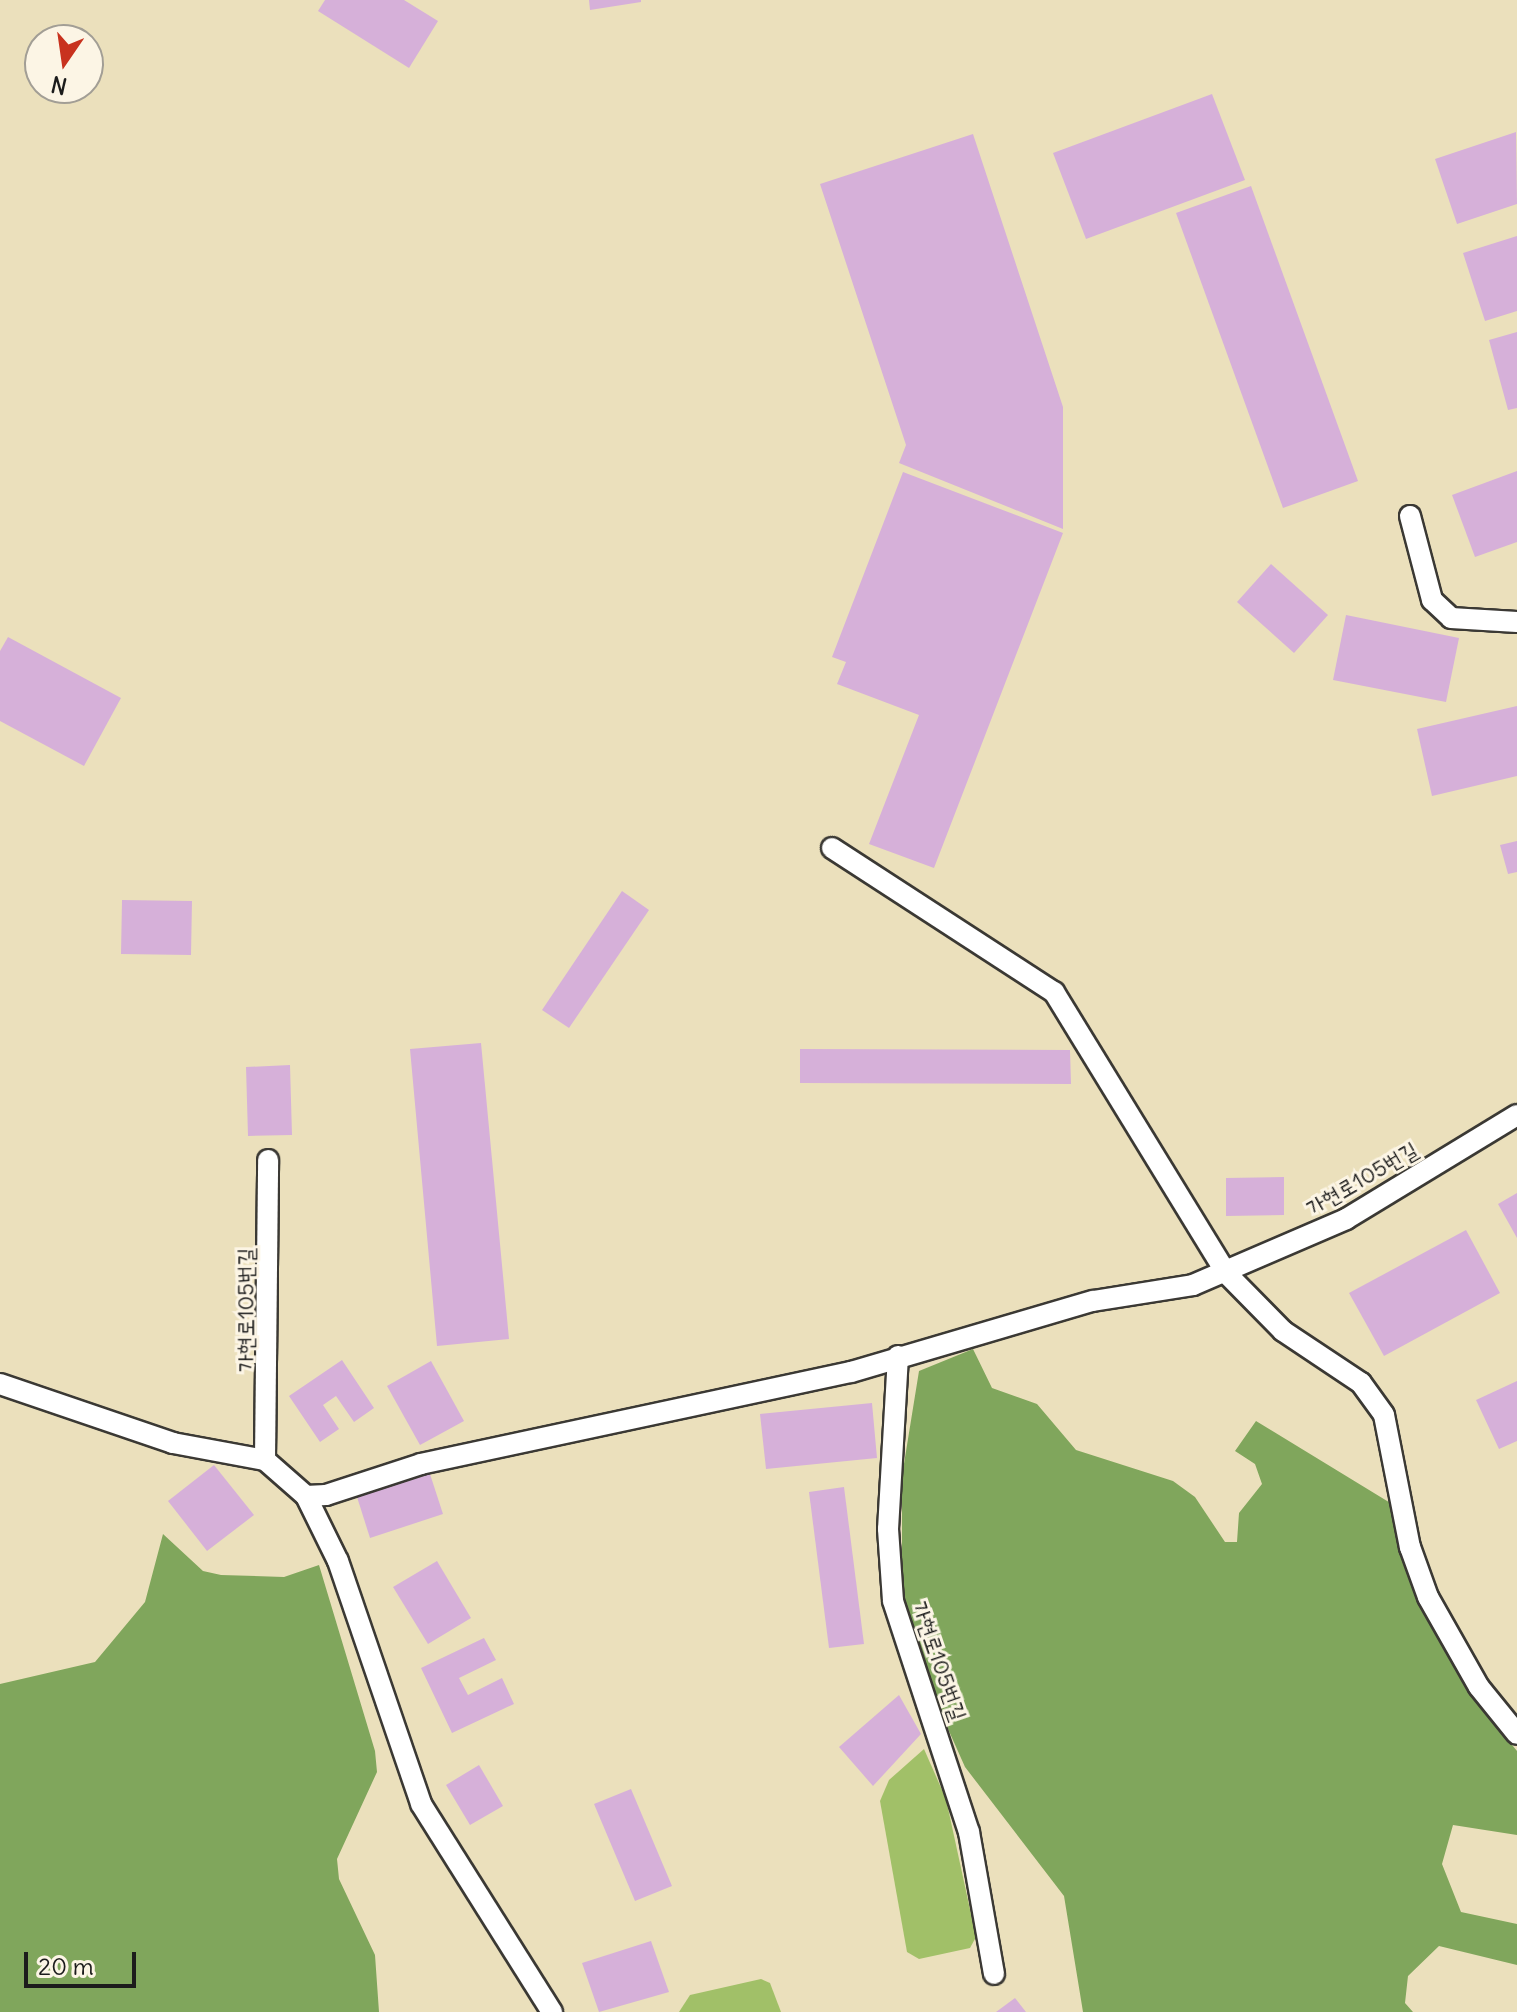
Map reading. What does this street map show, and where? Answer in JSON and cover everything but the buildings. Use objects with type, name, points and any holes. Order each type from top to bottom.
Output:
[{"type":"lane","points":[[1410,516],[1432,600],[1451,618],[1517,622]]},
{"type":"lane","points":[[832,848],[1054,992],[1227,1274],[1283,1331],[1361,1383],[1384,1415],[1410,1547],[1428,1597],[1479,1687],[1517,1734]]},
{"type":"lane","name":"가현로105번길","points":[[306,1496],[898,1356],[1009,1321],[1227,1274],[1346,1219],[1517,1115]]},
{"type":"lane","name":"가현로105번길","points":[[265,1460],[268,1160]]},
{"type":"lane","name":"가현로105번길","points":[[898,1356],[888,1529],[893,1601],[969,1832],[994,1974]]},
{"type":"lane","points":[[0,1384],[173,1443],[265,1460],[306,1496],[338,1561],[421,1804],[552,2012]]},
{"type":"green space","points":[[973,1349],[992,1388],[1037,1404],[1076,1450],[1173,1481],[1195,1497],[1225,1542],[1237,1542],[1239,1513],[1262,1484],[1255,1464],[1235,1451],[1256,1421],[1392,1504],[1426,1611],[1477,1702],[1517,1751],[1517,1835],[1453,1825],[1442,1864],[1461,1912],[1517,1924],[1517,1965],[1439,1946],[1408,1976],[1405,2003],[1413,2012],[1083,2012],[1064,1896],[965,1767],[928,1684],[902,1597],[902,1476],[919,1371]]},
{"type":"green space","points":[[163,1534],[203,1571],[221,1575],[284,1577],[319,1565],[375,1751],[377,1772],[337,1859],[339,1879],[375,1955],[379,2012],[0,2012],[0,1684],[95,1662],[145,1602]]},
{"type":"green space","points":[[924,1749],[946,1799],[976,1937],[970,1948],[919,1959],[907,1952],[880,1801],[889,1780]]},
{"type":"green space","points":[[761,1979],[770,1983],[781,2012],[679,2012],[690,1995]]}]
